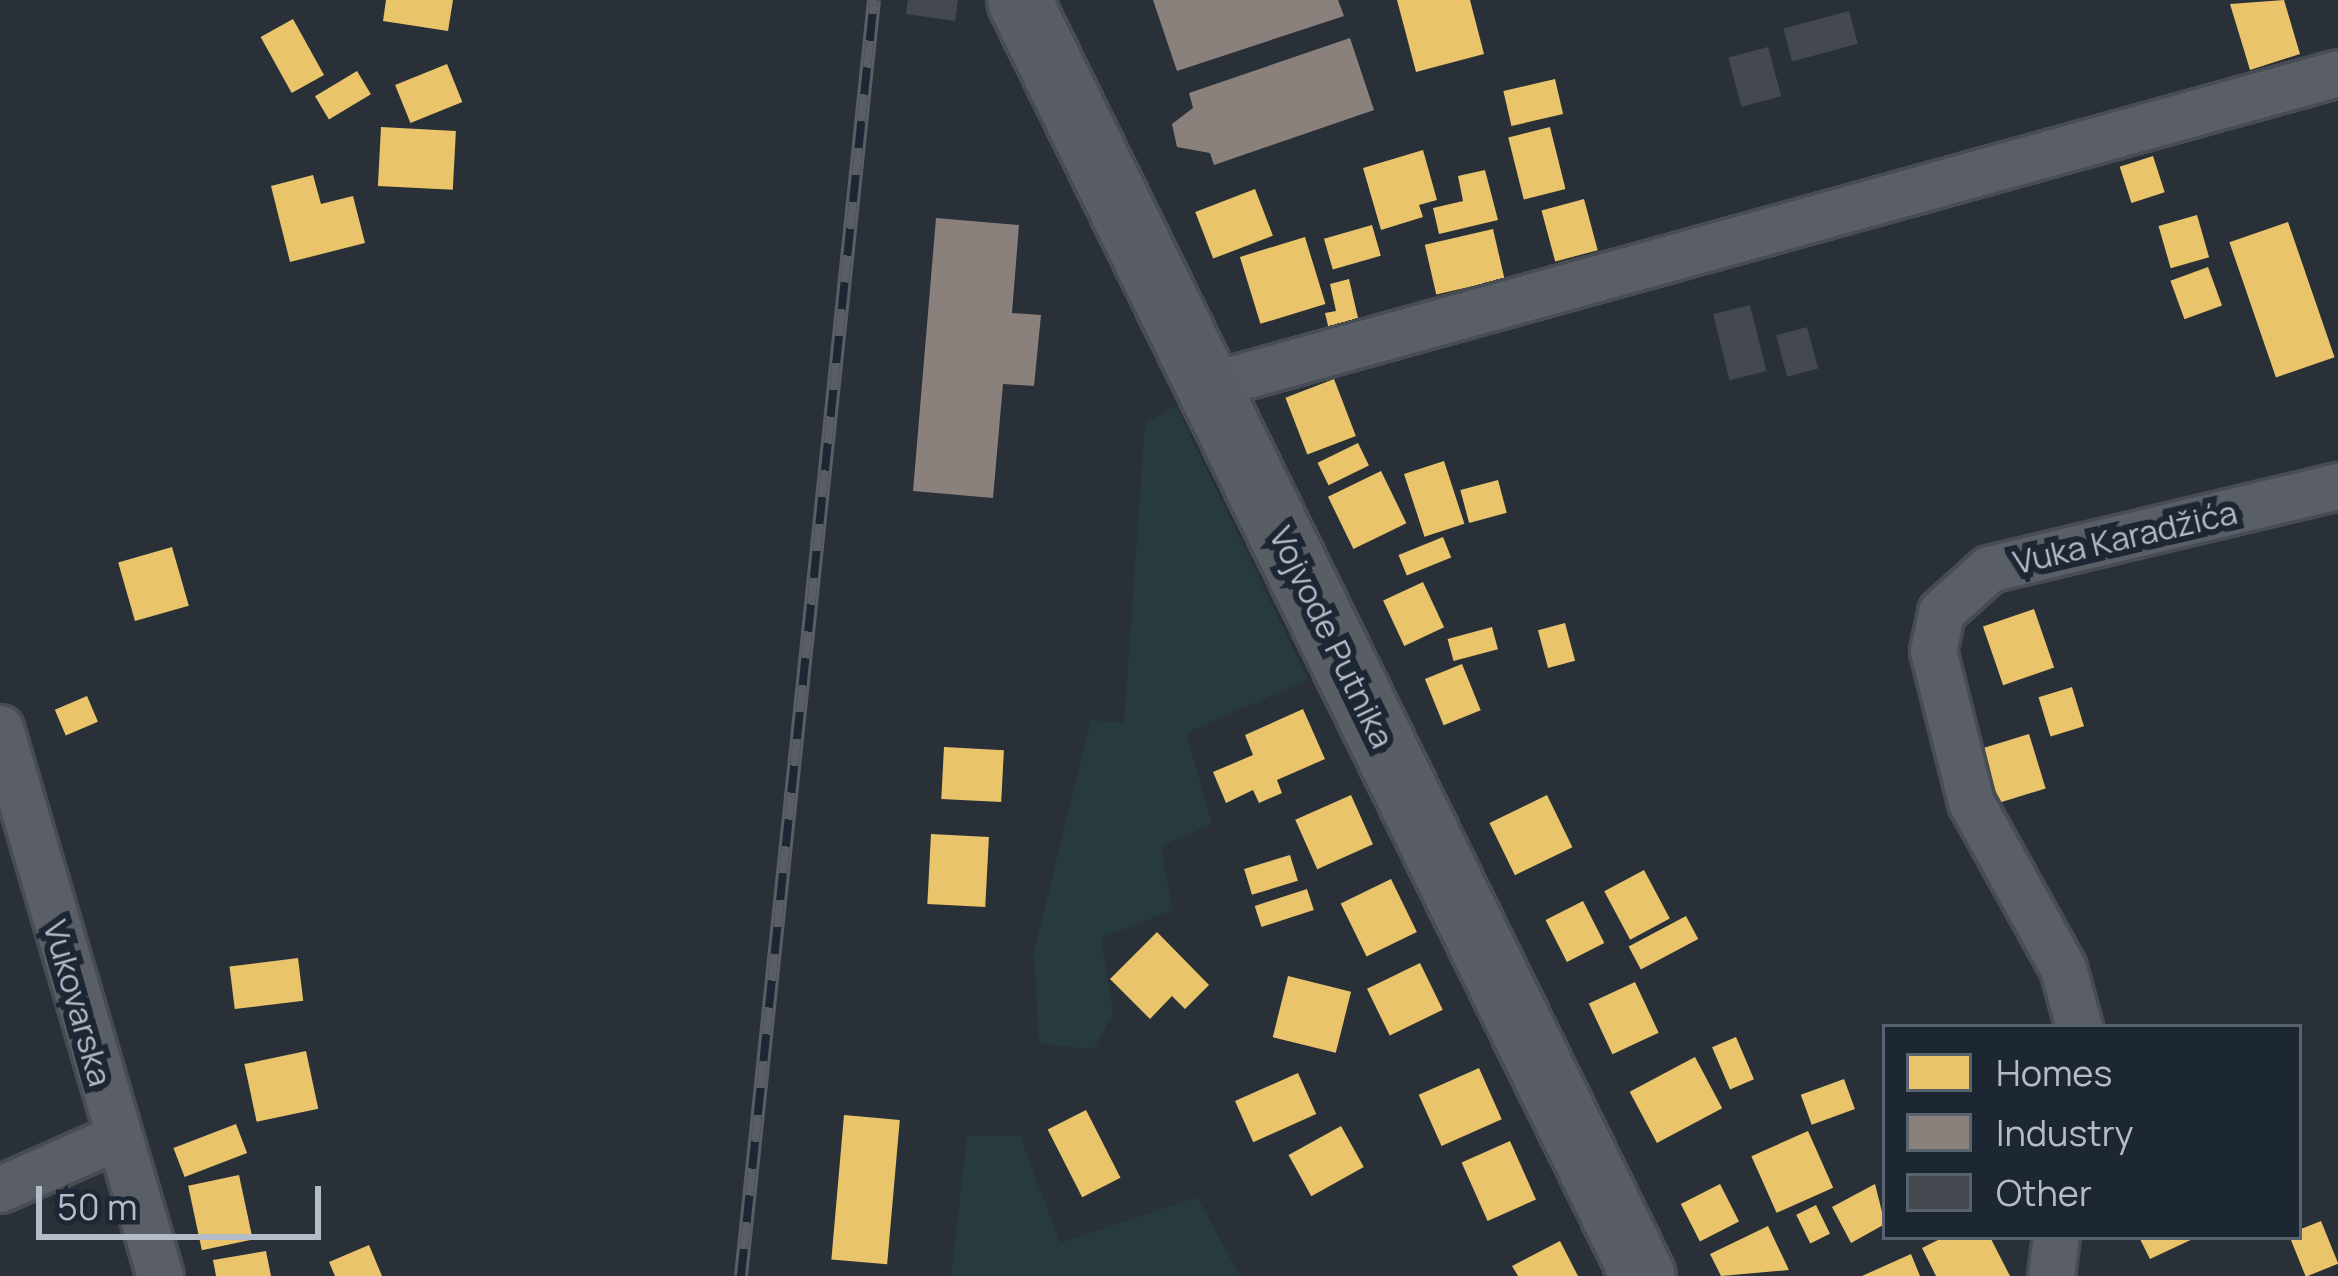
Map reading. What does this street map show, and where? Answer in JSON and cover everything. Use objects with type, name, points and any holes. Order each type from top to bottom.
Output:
[{"type":"street","name":"Vojvode Putnika","points":[[1018,0],[1211,385],[1643,1276]]},
{"type":"street","points":[[1211,385],[2338,73]]},
{"type":"street","name":"Vuka Karadžića","points":[[2078,1024],[2063,968],[1971,802],[1933,651],[1940,612],[1989,569],[2338,486]]},
{"type":"street","name":"Vukovarska","points":[[0,728],[160,1276]]},
{"type":"street","points":[[0,1189],[117,1137]]},
{"type":"street","points":[[2051,1276],[2056,1240]]},
{"type":"green space","points":[[1176,406],[1308,680],[1186,733],[1212,824],[1161,846],[1172,910],[1101,938],[1113,1013],[1094,1049],[1039,1044],[1034,952],[1091,720],[1124,723],[1145,423]]},
{"type":"green space","points":[[967,1136],[1020,1136],[1060,1243],[1197,1197],[1240,1276],[951,1276]]},
{"type":"building: Homes","points":[[386,0],[453,0],[448,31],[383,21]]},
{"type":"building: Homes","points":[[1397,0],[1470,0],[1484,54],[1416,72]]},
{"type":"building: Homes","points":[[2284,0],[2300,54],[2250,70],[2230,4]]},
{"type":"building: Homes","points":[[293,19],[324,75],[292,93],[261,37]]},
{"type":"building: Homes","points":[[447,64],[462,102],[410,123],[395,85]]},
{"type":"building: Homes","points":[[357,71],[371,94],[329,119],[315,96]]},
{"type":"building: Homes","points":[[1555,79],[1563,114],[1511,126],[1503,91]]},
{"type":"building: Homes","points":[[381,127],[456,131],[453,190],[378,186]]},
{"type":"building: Homes","points":[[1550,127],[1565,189],[1524,200],[1508,137]]},
{"type":"building: Homes","points":[[1423,150],[1437,200],[1419,205],[1423,217],[1381,230],[1363,168]]},
{"type":"building: Homes","points":[[2153,156],[2165,192],[2131,203],[2120,167]]},
{"type":"building: Homes","points":[[1485,170],[1498,220],[1439,234],[1433,208],[1463,201],[1458,176]]},
{"type":"building: Homes","points":[[313,175],[321,204],[353,196],[365,243],[290,262],[271,186]]},
{"type":"building: Homes","points":[[1255,189],[1273,236],[1213,259],[1195,212]]},
{"type":"building: Homes","points":[[1584,199],[1598,250],[1555,262],[1541,210]]},
{"type":"building: Homes","points":[[2197,215],[2209,257],[2171,268],[2159,226]]},
{"type":"building: Homes","points":[[2288,222],[2335,357],[2276,377],[2229,242]]},
{"type":"building: Homes","points":[[1372,225],[1381,256],[1333,270],[1324,239]]},
{"type":"building: Homes","points":[[1493,229],[1504,279],[1436,294],[1425,245]]},
{"type":"building: Homes","points":[[1305,237],[1325,304],[1260,324],[1240,257]]},
{"type":"building: Homes","points":[[2208,267],[2222,306],[2184,319],[2170,281]]},
{"type":"building: Homes","points":[[1349,279],[1359,322],[1329,330],[1325,313],[1336,311],[1330,284]]},
{"type":"building: Homes","points":[[1334,379],[1356,436],[1307,455],[1285,398]]},
{"type":"building: Homes","points":[[1358,443],[1369,465],[1329,485],[1318,463]]},
{"type":"building: Homes","points":[[1444,461],[1464,524],[1424,537],[1404,474]]},
{"type":"building: Homes","points":[[1381,471],[1406,523],[1353,549],[1328,497]]},
{"type":"building: Homes","points":[[1498,480],[1507,513],[1469,523],[1460,490]]},
{"type":"building: Homes","points":[[1443,537],[1451,557],[1407,575],[1398,555]]},
{"type":"building: Homes","points":[[172,547],[189,606],[135,621],[118,562]]},
{"type":"building: Homes","points":[[1423,582],[1444,627],[1404,646],[1383,601]]},
{"type":"building: Homes","points":[[2034,609],[2054,668],[2003,685],[1983,627]]},
{"type":"building: Homes","points":[[1565,623],[1575,661],[1548,668],[1538,630]]},
{"type":"building: Homes","points":[[1492,627],[1498,649],[1454,661],[1448,639]]},
{"type":"building: Homes","points":[[1462,664],[1481,710],[1444,725],[1425,679]]},
{"type":"building: Homes","points":[[2072,687],[2084,726],[2051,736],[2039,697]]},
{"type":"building: Homes","points":[[87,696],[98,722],[66,735],[55,710]]},
{"type":"building: Homes","points":[[1303,709],[1325,759],[1277,780],[1282,793],[1259,803],[1253,790],[1226,803],[1213,772],[1253,755],[1245,735]]},
{"type":"building: Homes","points":[[2029,734],[2046,789],[1996,804],[1979,749]]},
{"type":"building: Homes","points":[[944,747],[1004,750],[1001,802],[941,799]]},
{"type":"building: Homes","points":[[1351,795],[1373,844],[1317,869],[1295,820]]},
{"type":"building: Homes","points":[[1547,795],[1572,847],[1515,875],[1489,823]]},
{"type":"building: Homes","points":[[931,834],[989,837],[985,907],[927,904]]},
{"type":"building: Homes","points":[[1290,855],[1298,881],[1252,895],[1244,869]]},
{"type":"building: Homes","points":[[1644,870],[1670,919],[1630,940],[1604,891]]},
{"type":"building: Homes","points":[[1391,879],[1417,932],[1367,957],[1341,904]]},
{"type":"building: Homes","points":[[1307,889],[1314,910],[1261,927],[1255,906]]},
{"type":"building: Homes","points":[[1583,901],[1604,943],[1567,962],[1546,920]]},
{"type":"building: Homes","points":[[1686,916],[1698,939],[1641,969],[1629,947]]},
{"type":"building: Homes","points":[[1157,932],[1209,985],[1185,1009],[1172,996],[1150,1019],[1110,979]]},
{"type":"building: Homes","points":[[298,958],[303,1001],[235,1009],[230,966]]},
{"type":"building: Homes","points":[[1420,963],[1443,1010],[1390,1036],[1367,989]]},
{"type":"building: Homes","points":[[1288,976],[1351,992],[1336,1053],[1273,1037]]},
{"type":"building: Homes","points":[[1635,982],[1659,1033],[1612,1054],[1589,1004]]},
{"type":"building: Homes","points":[[1736,1037],[1754,1079],[1730,1090],[1712,1047]]},
{"type":"building: Homes","points":[[306,1051],[318,1109],[257,1122],[244,1064]]},
{"type":"building: Homes","points":[[1695,1057],[1722,1108],[1657,1143],[1630,1092]]},
{"type":"building: Homes","points":[[1479,1068],[1502,1119],[1441,1146],[1419,1095]]},
{"type":"building: Homes","points":[[1298,1073],[1316,1114],[1253,1142],[1235,1101]]},
{"type":"building: Homes","points":[[1844,1079],[1855,1109],[1812,1125],[1801,1095]]},
{"type":"building: Homes","points":[[1086,1110],[1121,1178],[1082,1197],[1048,1130]]},
{"type":"building: Homes","points":[[844,1115],[900,1120],[887,1264],[831,1259]]},
{"type":"building: Homes","points":[[236,1124],[247,1153],[185,1177],[173,1148]]},
{"type":"building: Homes","points":[[1341,1126],[1364,1167],[1311,1196],[1289,1155]]},
{"type":"building: Homes","points":[[1808,1131],[1833,1188],[1777,1213],[1751,1156]]},
{"type":"building: Homes","points":[[1510,1141],[1536,1199],[1488,1221],[1462,1163]]},
{"type":"building: Homes","points":[[239,1175],[253,1240],[202,1250],[188,1186]]},
{"type":"building: Homes","points":[[1720,1184],[1739,1221],[1700,1241],[1681,1204]]},
{"type":"building: Homes","points":[[1875,1184],[1882,1226],[1851,1243],[1832,1207]]},
{"type":"building: Homes","points":[[1816,1205],[1830,1234],[1810,1243],[1796,1215]]},
{"type":"building: Homes","points":[[2321,1221],[2338,1264],[2305,1276],[2291,1240],[2302,1240],[2302,1229]]},
{"type":"building: Homes","points":[[1768,1226],[1789,1270],[1721,1276],[1710,1254]]},
{"type":"building: Homes","points":[[1938,1240],[1992,1240],[2010,1276],[1936,1276],[1922,1248]]},
{"type":"building: Homes","points":[[2140,1240],[2191,1240],[2150,1259]]},
{"type":"building: Homes","points":[[1560,1241],[1578,1276],[1518,1276],[1512,1266]]},
{"type":"building: Homes","points":[[369,1245],[382,1276],[335,1276],[329,1262]]},
{"type":"building: Homes","points":[[266,1251],[271,1276],[216,1276],[213,1260]]},
{"type":"building: Homes","points":[[1911,1254],[1920,1276],[1862,1276]]},
{"type":"building: Industry","points":[[1153,0],[1338,0],[1344,16],[1177,71]]},
{"type":"building: Industry","points":[[1350,38],[1374,110],[1214,165],[1210,153],[1177,147],[1172,124],[1193,108],[1189,93]]},
{"type":"building: Industry","points":[[936,218],[1019,225],[1012,313],[1041,315],[1034,386],[1003,384],[993,498],[913,491]]},
{"type":"building: Other","points":[[908,0],[958,0],[955,21],[906,14]]},
{"type":"building: Other","points":[[1849,11],[1858,44],[1792,61],[1783,29]]},
{"type":"building: Other","points":[[1768,47],[1781,96],[1742,107],[1728,58]]},
{"type":"building: Other","points":[[1750,305],[1766,371],[1730,380],[1713,314]]},
{"type":"building: Other","points":[[1807,327],[1818,369],[1787,377],[1776,335]]},
{"type":"railway","points":[[741,1276],[874,0]]}]
